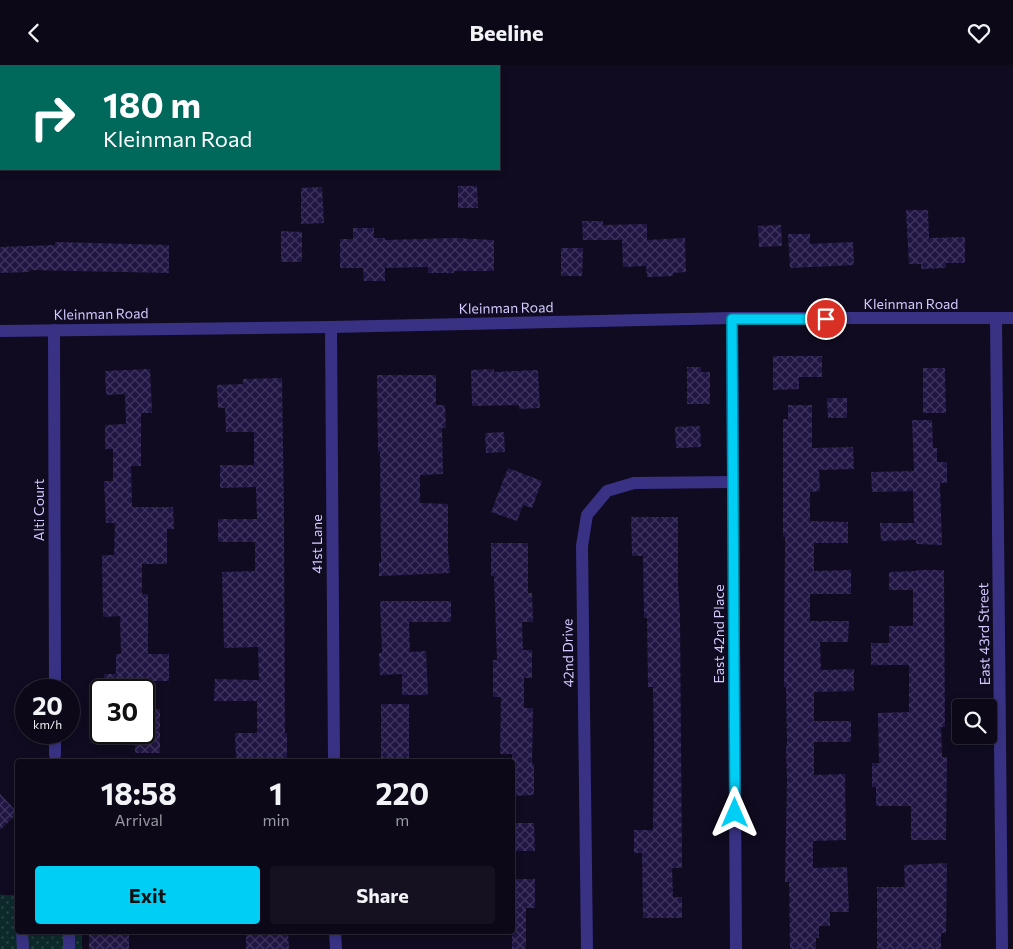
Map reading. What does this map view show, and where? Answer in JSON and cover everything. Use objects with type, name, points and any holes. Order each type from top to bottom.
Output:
[{"type":"street","name":"Kleinman Road","points":[[0,331],[732,319],[1013,318]]},
{"type":"street","name":"East 42nd Place","points":[[732,319],[736,949]]},
{"type":"street","name":"East 43rd Street","points":[[996,319],[1002,949]]},
{"type":"street","name":"41st Lane","points":[[331,327],[334,759]]},
{"type":"street","name":"Alti Court","points":[[54,330],[55,679]]},
{"type":"street","name":"42nd Drive","points":[[587,949],[582,546],[587,515],[608,491],[634,483],[733,483]]},
{"type":"street","points":[[55,744],[55,755]]},
{"type":"street","points":[[22,934],[23,949]]},
{"type":"street","points":[[69,934],[69,949]]},
{"type":"street","points":[[335,934],[336,949]]},
{"type":"green space","points":[[0,894],[15,895],[15,934],[82,934],[82,949],[0,949]]},
{"type":"building","points":[[458,186],[477,186],[478,208],[458,208]]},
{"type":"building","points":[[322,187],[324,223],[301,224],[301,188]]},
{"type":"building","points":[[906,210],[928,210],[929,238],[965,237],[965,263],[946,263],[946,268],[921,269],[921,264],[909,264]]},
{"type":"building","points":[[582,221],[603,221],[603,225],[647,224],[647,240],[685,238],[686,272],[673,273],[673,276],[647,277],[646,266],[623,267],[622,240],[583,240]]},
{"type":"building","points":[[781,225],[782,246],[759,247],[758,226]]},
{"type":"building","points":[[353,228],[374,228],[374,238],[385,238],[385,240],[454,238],[494,240],[494,271],[428,273],[428,267],[385,268],[385,281],[364,281],[363,268],[340,268],[340,239],[353,239]]},
{"type":"building","points":[[281,231],[302,232],[302,262],[281,262]]},
{"type":"building","points":[[788,234],[810,234],[810,244],[853,242],[854,265],[790,268]]},
{"type":"building","points":[[55,242],[169,245],[169,273],[30,270],[30,272],[0,273],[0,247],[55,245]]},
{"type":"building","points":[[561,248],[583,248],[582,276],[561,276]]},
{"type":"building","points":[[773,356],[822,356],[822,377],[799,377],[799,389],[773,390]]},
{"type":"building","points":[[687,367],[701,367],[701,372],[710,372],[710,404],[687,404]]},
{"type":"building","points":[[923,368],[945,368],[946,413],[923,413]]},
{"type":"building","points":[[150,369],[152,413],[141,413],[141,466],[131,466],[132,507],[173,507],[174,529],[167,529],[167,564],[142,564],[142,594],[148,594],[148,654],[169,654],[169,681],[155,681],[155,679],[104,679],[104,674],[116,674],[116,654],[121,654],[120,616],[103,617],[102,555],[114,555],[115,523],[106,523],[104,481],[113,481],[113,449],[105,449],[105,425],[126,424],[125,394],[106,395],[105,371]]},
{"type":"building","points":[[494,369],[494,372],[538,370],[540,408],[519,409],[519,405],[472,406],[471,370]]},
{"type":"building","points":[[377,375],[436,375],[436,405],[445,405],[446,428],[442,428],[443,474],[420,475],[420,503],[448,504],[450,573],[379,576],[379,562],[381,562],[380,452],[378,452]]},
{"type":"building","points":[[282,378],[285,733],[287,733],[287,759],[236,759],[235,733],[257,733],[257,701],[214,701],[215,679],[259,680],[258,647],[224,648],[222,572],[255,571],[255,542],[218,542],[218,519],[257,519],[256,487],[220,488],[220,465],[254,465],[254,432],[226,432],[225,408],[218,408],[217,385],[243,384],[243,379]]},
{"type":"building","points":[[827,398],[847,398],[847,418],[828,418]]},
{"type":"building","points":[[788,405],[812,405],[812,448],[853,447],[854,469],[819,470],[820,491],[810,492],[810,521],[848,522],[848,543],[814,543],[814,571],[851,570],[851,594],[810,594],[810,621],[849,621],[848,642],[820,642],[821,670],[854,669],[854,691],[814,692],[814,721],[851,721],[851,742],[814,742],[814,775],[845,774],[846,840],[813,841],[813,868],[847,867],[849,912],[830,912],[830,926],[819,926],[819,938],[816,938],[816,949],[790,949],[789,882],[785,882],[787,745],[786,687],[784,687],[785,537],[783,537],[783,419],[788,419]]},
{"type":"building","points":[[912,420],[932,420],[933,448],[937,448],[937,462],[947,462],[947,483],[940,483],[942,545],[916,544],[916,540],[881,541],[880,523],[914,523],[913,491],[872,492],[871,472],[914,471]]},
{"type":"building","points":[[700,426],[701,447],[676,448],[675,427]]},
{"type":"building","points":[[504,432],[505,452],[486,453],[485,433]]},
{"type":"building","points":[[508,468],[542,481],[532,508],[523,505],[517,521],[491,512]]},
{"type":"building","points":[[631,517],[678,517],[682,868],[672,868],[673,897],[682,897],[682,918],[643,918],[642,853],[634,853],[634,830],[653,830],[654,743],[653,687],[648,687],[647,618],[644,618],[643,556],[632,556]]},
{"type":"building","points":[[491,543],[528,543],[528,593],[532,593],[533,622],[522,622],[523,650],[532,650],[532,678],[524,678],[524,708],[533,708],[532,764],[534,764],[534,795],[515,796],[515,759],[512,759],[512,754],[500,754],[501,697],[493,697],[493,660],[497,660],[494,576],[491,576]]},
{"type":"building","points":[[944,570],[945,727],[941,727],[942,757],[947,757],[946,840],[911,840],[911,806],[876,806],[876,787],[872,787],[872,763],[879,763],[878,713],[909,712],[909,665],[871,665],[871,643],[889,643],[889,626],[913,626],[913,590],[889,590],[889,572]]},
{"type":"building","points":[[380,601],[451,601],[451,622],[409,622],[410,652],[426,651],[428,695],[402,695],[402,674],[380,675],[379,653],[382,653]]},
{"type":"building","points":[[381,704],[409,704],[409,759],[381,759]]},
{"type":"building","points":[[155,709],[160,709],[160,753],[135,753],[135,744],[155,744]]},
{"type":"building","points":[[0,794],[15,810],[15,816],[0,830]]},
{"type":"building","points":[[515,823],[534,823],[535,851],[515,851]]},
{"type":"building","points":[[947,863],[946,933],[941,933],[941,949],[877,949],[877,887],[905,887],[904,865]]},
{"type":"building","points":[[515,879],[535,879],[535,908],[526,908],[526,949],[512,949],[512,934],[515,934]]},
{"type":"building","points":[[89,934],[129,934],[129,949],[89,949]]},
{"type":"building","points":[[246,934],[288,934],[289,949],[246,949]]},
{"type":"route","points":[[735,813],[732,319],[826,319]]}]
